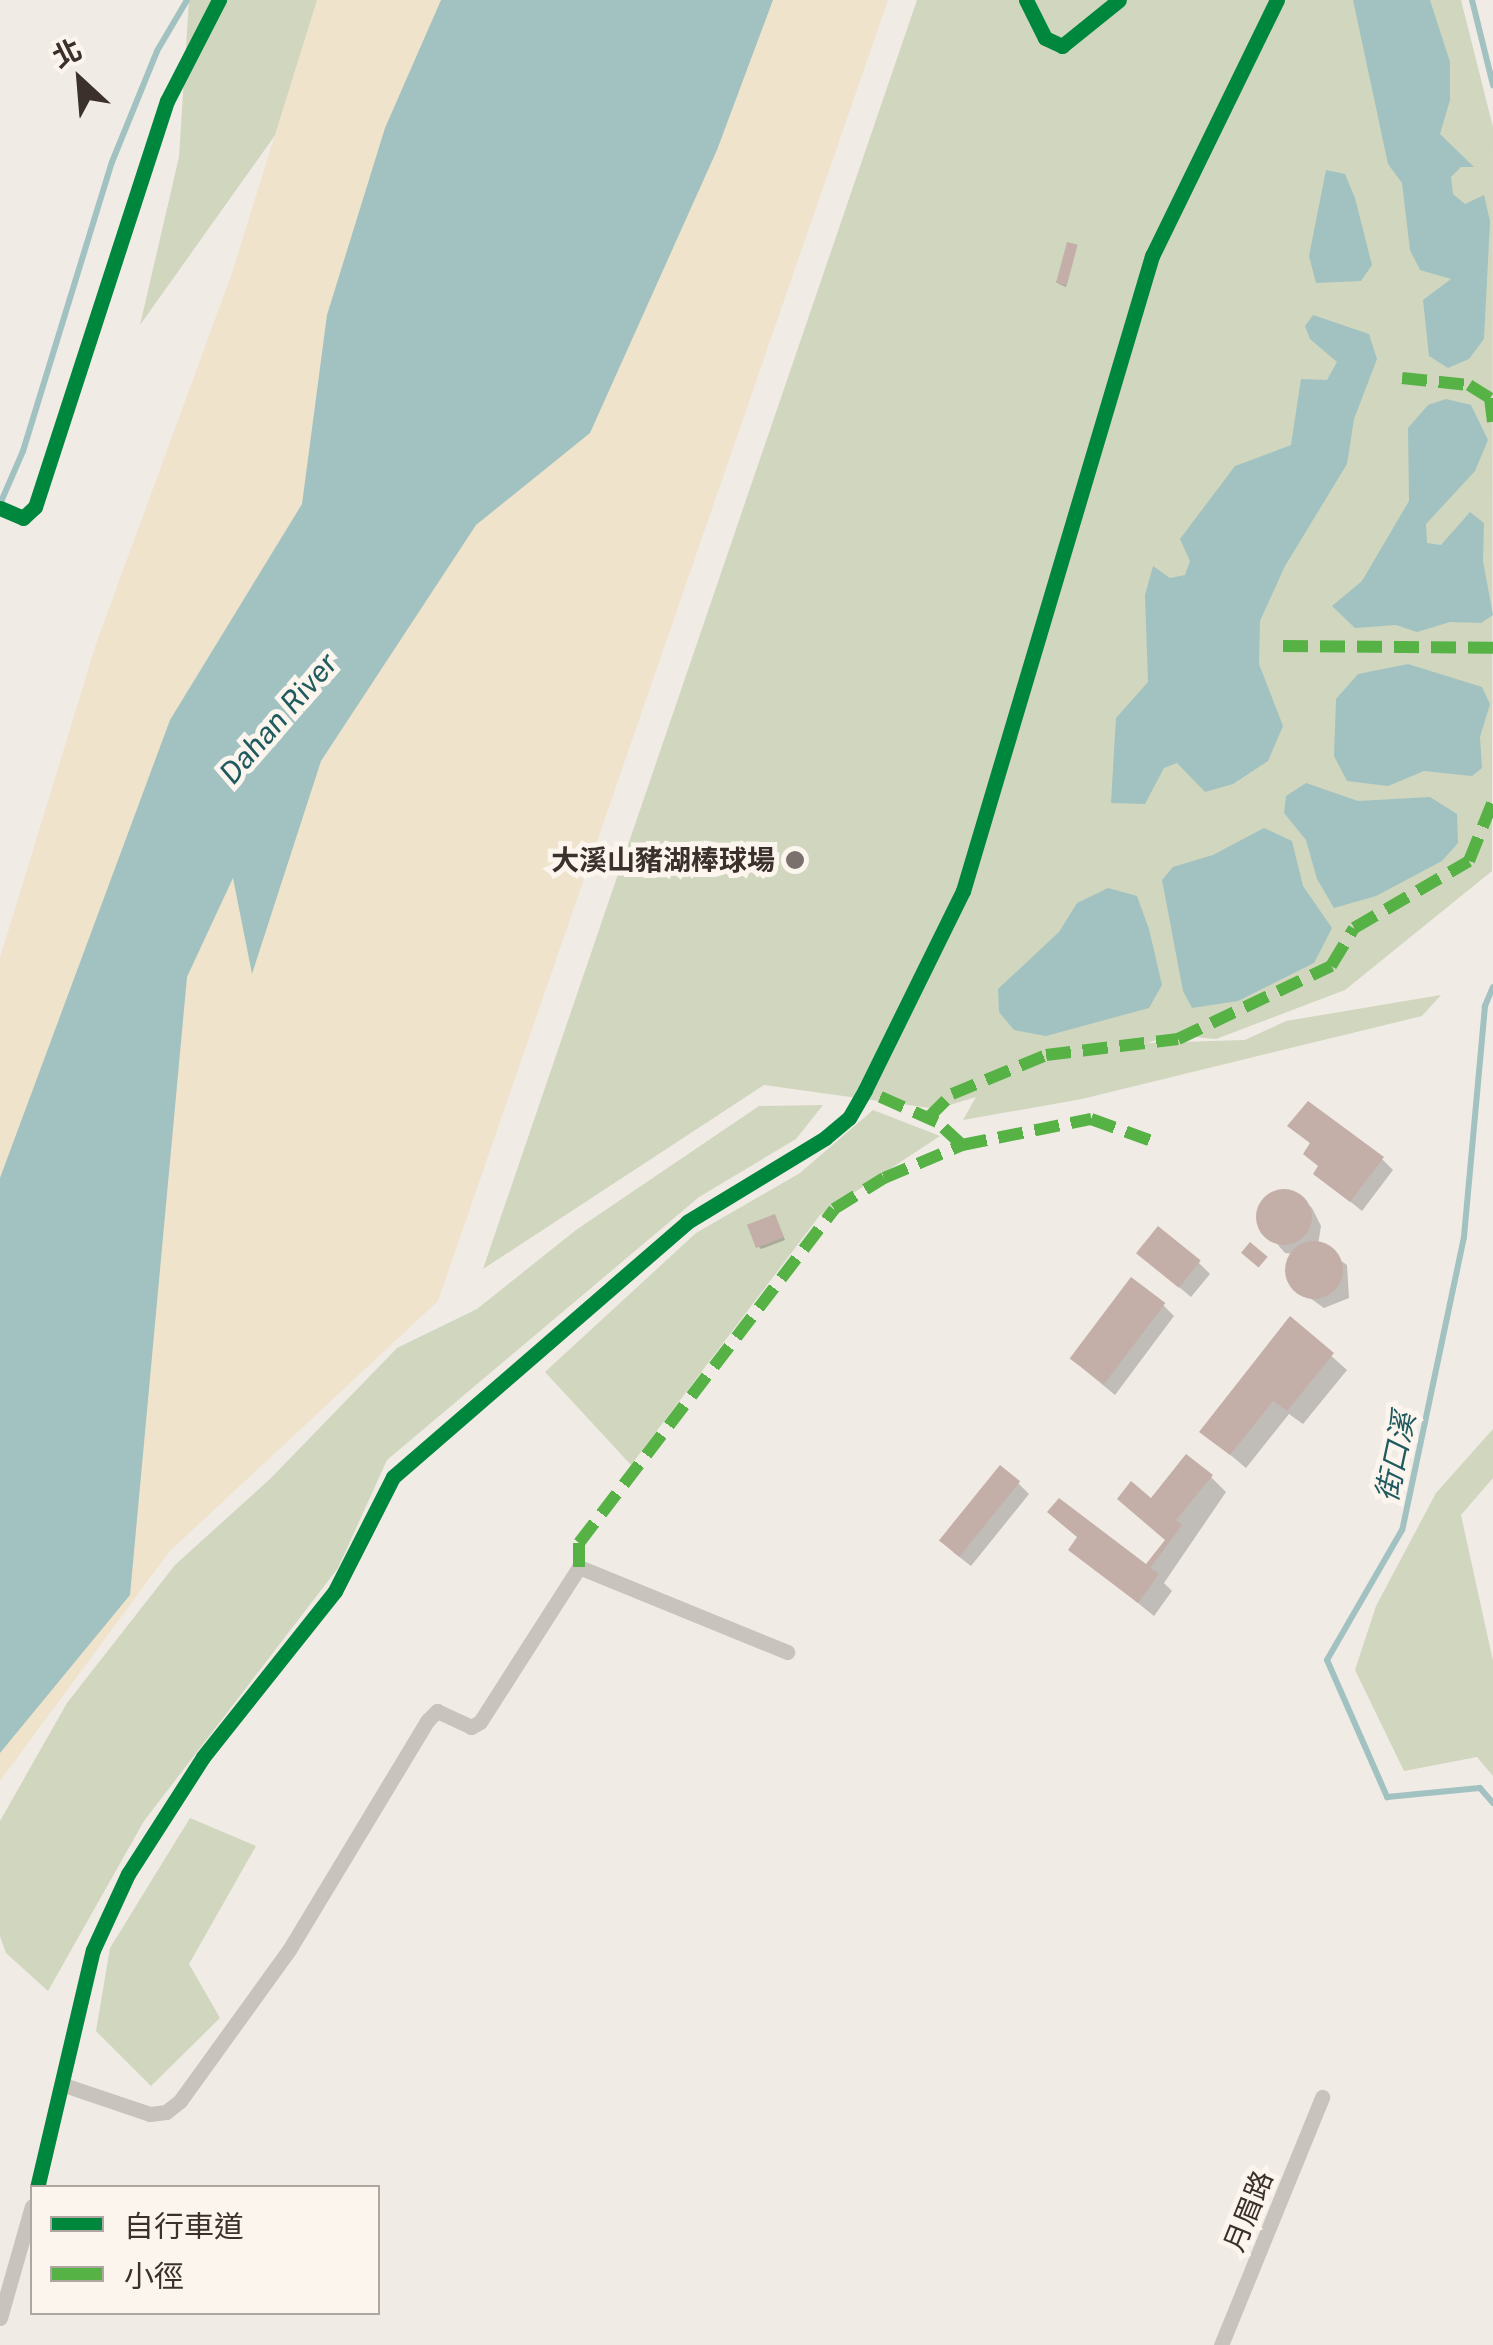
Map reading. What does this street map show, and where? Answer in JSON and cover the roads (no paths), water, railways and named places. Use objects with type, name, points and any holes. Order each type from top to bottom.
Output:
[{"type":"street","points":[[38,2185],[93,1950],[128,1874],[203,1757],[335,1590],[394,1477],[686,1222],[825,1138],[849,1118],[865,1090],[963,891],[1152,256],[1277,0]]},
{"type":"street","points":[[64,2085],[150,2114],[166,2112],[180,2100],[289,1950],[428,1720],[437,1711],[471,1727],[480,1722],[579,1568],[787,1652]]},
{"type":"street","name":"月眉路","points":[[1221,2345],[1322,2096]]},
{"type":"street","points":[[0,2318],[30,2213]]},
{"type":"water","name":"Dahan River","points":[[441,0],[773,0],[717,150],[590,433],[476,525],[321,761],[252,974],[233,878],[187,977],[130,1595],[0,1753],[0,1178],[170,720],[302,504],[327,315],[385,128]]},
{"type":"water","points":[[1353,0],[1430,0],[1450,62],[1450,100],[1440,134],[1474,167],[1461,167],[1451,177],[1453,194],[1465,204],[1484,195],[1490,221],[1484,339],[1469,359],[1448,368],[1429,356],[1423,300],[1451,279],[1420,270],[1410,250],[1402,183],[1388,164]]},
{"type":"water","points":[[1326,170],[1345,174],[1355,198],[1372,265],[1361,281],[1316,283],[1309,256]]},
{"type":"water","points":[[1313,315],[1369,334],[1377,359],[1354,419],[1347,464],[1285,566],[1260,621],[1259,664],[1283,726],[1268,761],[1233,784],[1205,792],[1177,763],[1164,768],[1145,804],[1111,803],[1116,718],[1148,682],[1145,595],[1153,566],[1170,578],[1185,575],[1190,561],[1180,539],[1235,466],[1291,445],[1301,379],[1327,380],[1337,362],[1310,339],[1305,326]]},
{"type":"water","points":[[1446,399],[1471,405],[1488,440],[1475,471],[1426,524],[1427,543],[1441,545],[1470,512],[1484,523],[1483,561],[1493,615],[1481,623],[1450,622],[1417,632],[1396,625],[1355,628],[1332,606],[1362,581],[1409,501],[1408,428],[1428,405]]},
{"type":"water","points":[[1408,664],[1482,687],[1490,704],[1480,737],[1482,768],[1472,776],[1424,771],[1388,786],[1347,781],[1334,756],[1336,699],[1358,674]]},
{"type":"water","points":[[1306,783],[1358,801],[1430,797],[1457,814],[1458,843],[1442,861],[1376,896],[1334,908],[1317,879],[1306,840],[1284,813],[1286,796]]},
{"type":"water","points":[[1264,828],[1292,841],[1303,886],[1332,928],[1314,963],[1238,1001],[1192,1008],[1183,991],[1162,880],[1173,867],[1213,855]]},
{"type":"water","points":[[1108,888],[1137,896],[1149,929],[1162,985],[1149,1008],[1046,1036],[1014,1030],[999,1012],[998,989],[1059,932],[1077,903]]},
{"type":"waterway","points":[[0,504],[23,451],[112,162],[157,51],[187,0]]},
{"type":"waterway","name":"街口溪","points":[[1472,0],[1493,85]]},
{"type":"waterway","name":"街口溪","points":[[1493,987],[1485,1006],[1464,1237],[1402,1530],[1327,1660],[1387,1797],[1480,1788],[1493,1803]]},
{"type":"place","name":"大溪山豬湖棒球場","points":[[795,860]]}]
